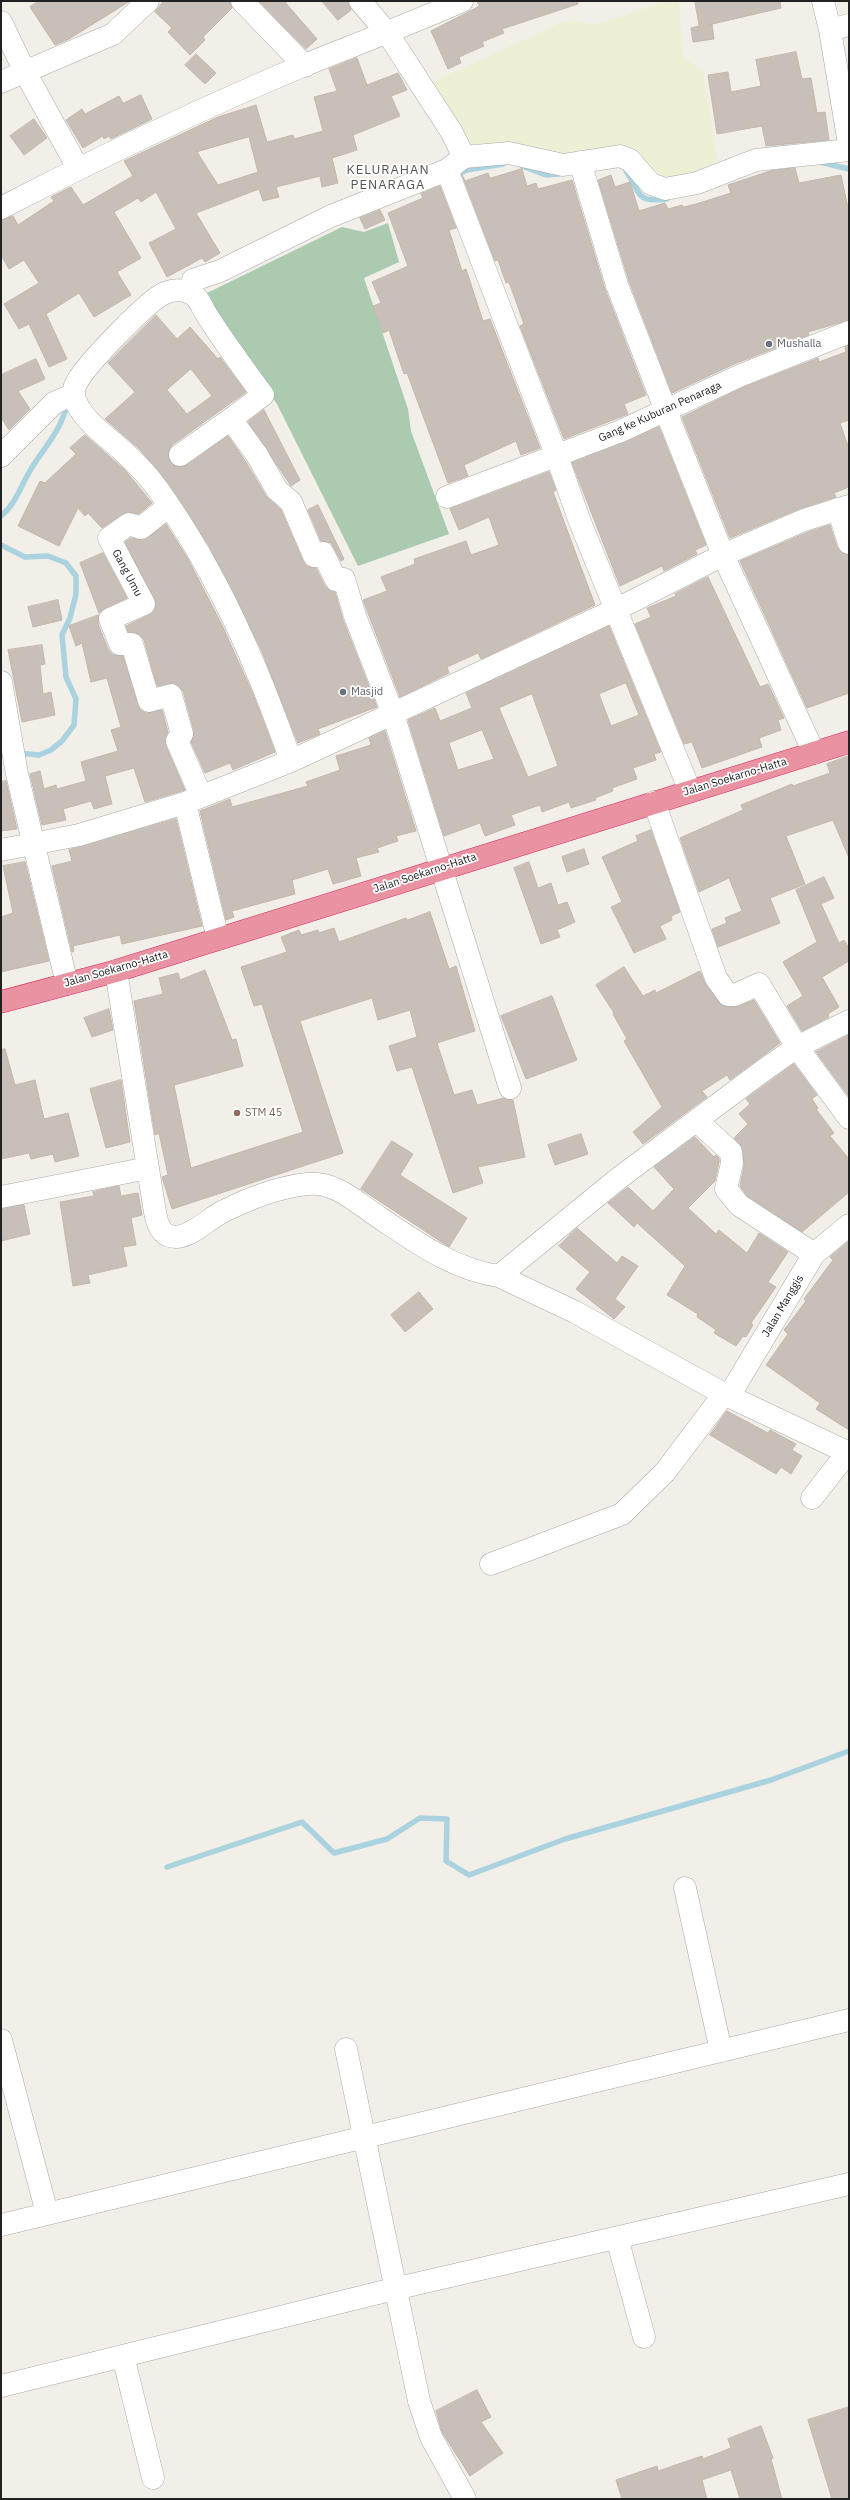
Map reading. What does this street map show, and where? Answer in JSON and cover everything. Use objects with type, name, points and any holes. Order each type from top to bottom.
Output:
[{"type":"highway","name":"Jalan Soekarno-Hatta","points":[[1,1002],[116,971],[440,868],[849,742]]},
{"type":"street","points":[[1,82],[113,34],[148,1]]},
{"type":"street","points":[[242,1],[305,66]]},
{"type":"street","points":[[360,1],[388,34],[451,131],[464,157]]},
{"type":"street","points":[[1,208],[78,168],[305,66],[388,34],[462,1]]},
{"type":"street","points":[[823,1],[840,28],[849,144]]},
{"type":"street","points":[[1,22],[24,72],[78,168]]},
{"type":"street","points":[[191,293],[193,280],[220,270],[331,216],[449,177],[464,157],[509,153],[526,155],[555,165],[620,156],[624,157],[651,184],[671,189],[697,183],[756,160],[849,150]]},
{"type":"street","points":[[580,162],[617,285],[723,555],[814,753]]},
{"type":"street","points":[[449,177],[556,454],[580,522],[617,609],[690,791]]},
{"type":"street","points":[[180,455],[264,396],[222,340],[196,297],[191,293],[175,290],[159,296],[94,360],[78,380],[74,394],[88,418],[127,454],[155,486],[220,589],[266,692],[291,761]]},
{"type":"street","name":"Gang ke Kuburan Penaraga","points":[[447,497],[556,454],[621,431],[740,376],[849,332]]},
{"type":"street","points":[[1,456],[54,403],[74,394]]},
{"type":"street","points":[[231,419],[258,455],[277,490],[291,502],[314,556],[323,553],[336,580],[344,579],[355,616],[393,714],[510,1088]]},
{"type":"street","name":"Gang Umu","points":[[169,506],[141,528],[129,524],[109,538],[144,604],[110,619],[120,644],[132,644],[149,700],[171,695],[182,734],[178,741],[193,800]]},
{"type":"street","points":[[1,850],[79,835],[193,800],[291,761],[617,609],[723,555],[804,520],[844,507],[849,543]]},
{"type":"street","points":[[1,682],[17,774],[32,844],[67,984]]},
{"type":"street","points":[[193,800],[218,939]]},
{"type":"street","points":[[654,802],[716,978],[722,989],[728,995],[735,995],[759,984],[798,1047],[849,1118]]},
{"type":"street","points":[[116,971],[157,1225],[163,1233],[176,1237],[186,1234],[223,1211],[255,1198],[308,1184],[340,1190],[422,1245],[452,1262],[485,1274],[499,1276],[575,1312],[727,1395],[848,1453],[812,1498]]},
{"type":"street","points":[[499,1276],[619,1178],[798,1047],[849,1021]]},
{"type":"street","points":[[697,1121],[731,1152],[732,1163],[726,1189],[730,1197],[739,1205],[814,1254]]},
{"type":"street","points":[[1,1197],[148,1168]]},
{"type":"street","name":"Jalan Manggis","points":[[491,1564],[622,1514],[666,1472],[727,1395],[814,1254],[849,1225]]},
{"type":"street","points":[[685,1888],[721,2051]]},
{"type":"street","points":[[1,2224],[849,2020]]},
{"type":"street","points":[[1,2040],[47,2213]]},
{"type":"street","points":[[346,2049],[394,2289],[419,2401],[431,2437],[465,2499]]},
{"type":"street","points":[[1,2386],[394,2289],[849,2184]]},
{"type":"street","points":[[617,2238],[644,2337]]},
{"type":"street","points":[[123,2356],[153,2478]]},
{"type":"green space","points":[[665,1],[679,1],[683,57],[703,71],[718,164],[667,181],[632,153],[555,156],[470,147],[432,82],[567,20],[593,24],[624,16]]},
{"type":"green space","points":[[388,223],[399,262],[364,278],[408,409],[411,431],[449,534],[358,566],[277,404],[203,295],[342,227],[364,232]]},
{"type":"building","points":[[39,1],[130,1],[69,39],[55,45],[30,7]]},
{"type":"building","points":[[164,1],[230,1],[232,8],[203,37],[205,40],[190,55],[168,32],[172,28],[155,12]]},
{"type":"building","points":[[259,1],[284,1],[317,39],[306,49]]},
{"type":"building","points":[[322,1],[348,1],[351,10],[338,20]]},
{"type":"building","points":[[477,1],[578,1],[578,4],[502,29],[504,33],[482,42],[484,46],[459,57],[461,63],[448,69],[431,31],[479,6]]},
{"type":"building","points":[[695,1],[780,1],[781,8],[712,24],[714,39],[693,42],[691,28],[699,26]]},
{"type":"building","points":[[796,52],[802,79],[811,78],[817,113],[825,112],[829,140],[766,146],[762,126],[717,134],[708,75],[728,72],[731,92],[761,86],[756,60]]},
{"type":"building","points":[[196,54],[216,73],[205,84],[185,65]]},
{"type":"building","points":[[357,58],[367,85],[398,73],[407,90],[391,96],[400,116],[353,135],[357,150],[332,158],[338,183],[322,187],[320,176],[276,187],[279,197],[263,201],[259,189],[196,213],[220,253],[205,262],[202,258],[167,277],[149,243],[176,229],[156,192],[141,202],[138,198],[114,212],[141,258],[117,272],[131,295],[94,317],[79,293],[46,314],[67,359],[49,367],[29,324],[19,329],[4,304],[39,283],[24,260],[9,269],[1,255],[1,220],[13,216],[18,225],[54,201],[51,197],[71,187],[83,205],[133,176],[124,161],[218,117],[256,105],[267,142],[293,135],[294,139],[323,131],[314,97],[337,91],[329,69]],"holes":[[[249,137],[258,172],[218,185],[197,152]]]},
{"type":"building","points":[[141,95],[152,119],[111,139],[109,136],[104,139],[103,136],[83,148],[66,120],[82,109],[85,114],[119,96],[123,103]]},
{"type":"building","points":[[34,119],[47,138],[24,155],[10,136]]},
{"type":"building","points":[[795,168],[799,183],[841,175],[849,213],[849,320],[808,332],[809,335],[734,364],[672,393],[629,281],[598,180],[611,175],[615,187],[630,182],[639,211],[665,203],[668,209],[682,205],[683,207],[696,204],[731,193],[728,185],[770,171]]},
{"type":"building","points":[[522,169],[527,186],[536,183],[538,189],[572,180],[605,289],[646,395],[624,404],[628,414],[564,439],[520,326],[524,324],[509,282],[506,283],[498,260],[495,261],[462,175],[465,181],[488,173],[490,178]]},
{"type":"building","points":[[440,186],[456,228],[449,230],[462,271],[466,269],[483,321],[490,319],[540,448],[521,455],[516,441],[464,465],[468,476],[448,483],[407,373],[404,374],[389,330],[383,333],[373,306],[381,303],[372,282],[408,266],[388,213],[423,198],[421,194]]},
{"type":"building","points":[[380,210],[385,220],[365,229],[360,218]]},
{"type":"building","points":[[156,315],[177,339],[190,327],[218,359],[220,357],[246,392],[172,445],[169,450],[170,462],[175,466],[187,465],[228,436],[246,462],[266,496],[281,510],[303,561],[307,566],[316,568],[325,586],[335,592],[343,620],[377,707],[318,729],[320,734],[298,743],[261,649],[209,546],[159,471],[138,448],[105,419],[135,392],[108,363]],"holes":[[[191,369],[212,396],[187,414],[167,390]]]},
{"type":"building","points":[[849,345],[849,420],[840,423],[849,449],[849,487],[834,493],[836,497],[799,509],[730,538],[682,417],[744,387],[818,358],[819,362],[846,352],[845,347]]},
{"type":"building","points":[[36,359],[45,379],[18,391],[30,409],[9,430],[1,417],[1,375]]},
{"type":"building","points":[[264,410],[300,480],[291,486],[248,422]]},
{"type":"building","points":[[659,427],[706,545],[695,550],[697,554],[664,571],[662,566],[620,586],[572,463]]},
{"type":"building","points":[[85,435],[125,470],[152,503],[139,514],[128,512],[122,514],[102,528],[88,513],[85,516],[78,508],[59,546],[18,526],[40,481],[45,483],[76,454],[70,448]]},
{"type":"building","points":[[549,472],[556,490],[553,492],[595,605],[481,659],[478,653],[447,667],[449,673],[400,697],[363,600],[387,591],[381,577],[415,564],[414,559],[466,541],[471,555],[499,545],[489,517],[459,530],[450,509]]},
{"type":"building","points":[[318,505],[344,559],[341,561],[331,543],[321,541],[308,510]]},
{"type":"building","points":[[166,524],[188,559],[222,625],[253,694],[275,752],[233,770],[230,763],[205,773],[191,742],[194,731],[183,691],[174,683],[157,686],[144,640],[139,634],[128,632],[126,626],[149,615],[154,611],[156,604],[125,542],[131,538],[143,540]]},
{"type":"building","points":[[830,525],[837,547],[841,552],[849,555],[849,693],[807,708],[740,561],[808,532]]},
{"type":"building","points":[[103,553],[127,598],[105,608],[99,613],[80,563]]},
{"type":"building","points":[[708,577],[760,687],[768,684],[784,718],[778,720],[781,730],[759,738],[762,747],[702,768],[692,742],[684,744],[635,624],[651,617],[647,608],[676,596],[675,594]]},
{"type":"building","points":[[58,600],[62,620],[33,627],[28,607]]},
{"type":"building","points":[[99,615],[98,624],[108,649],[113,655],[123,656],[140,710],[146,713],[162,710],[168,732],[165,739],[166,746],[185,790],[145,802],[134,768],[105,776],[112,804],[94,809],[91,801],[63,809],[66,820],[42,825],[30,774],[40,771],[44,789],[56,785],[57,789],[86,781],[81,762],[118,751],[111,730],[121,727],[107,678],[91,682],[82,643],[76,646],[69,626]]},
{"type":"building","points":[[609,626],[661,752],[654,754],[656,760],[633,768],[637,779],[612,788],[613,791],[595,798],[596,800],[571,808],[569,802],[542,812],[540,805],[511,815],[515,825],[485,836],[480,823],[444,836],[408,720],[435,708],[440,721],[472,708],[466,693]],"holes":[[[626,683],[639,715],[611,726],[599,694]],[[532,694],[558,766],[528,777],[499,708]],[[482,730],[494,759],[458,770],[449,743]]]},
{"type":"building","points":[[42,645],[45,664],[40,665],[43,694],[51,692],[55,715],[22,722],[8,650]]},
{"type":"building","points":[[385,731],[416,831],[396,836],[398,841],[377,848],[379,852],[356,858],[361,876],[333,884],[328,869],[292,880],[295,894],[232,911],[234,917],[226,920],[200,811],[230,799],[232,807],[308,786],[306,782],[340,770],[336,756],[371,745],[369,738]]},
{"type":"building","points":[[849,756],[849,858],[833,820],[786,836],[805,884],[770,898],[780,923],[718,947],[712,929],[727,923],[725,918],[742,911],[729,878],[699,892],[680,838],[743,810],[741,805],[792,784],[793,786],[830,773],[827,764]]},
{"type":"building","points":[[6,781],[17,829],[1,831],[1,782]]},
{"type":"building","points":[[176,819],[202,926],[122,944],[120,935],[73,946],[74,951],[72,952],[52,866],[72,861],[69,850]]},
{"type":"building","points":[[651,830],[680,912],[671,916],[672,920],[660,926],[666,939],[634,953],[611,907],[622,902],[602,857],[638,841],[636,836]]},
{"type":"building","points":[[584,849],[589,864],[567,872],[562,857]]},
{"type":"building","points":[[25,862],[49,961],[1,972],[1,917],[13,913],[3,866]]},
{"type":"building","points":[[529,862],[538,888],[551,883],[558,905],[567,902],[575,922],[557,930],[560,937],[541,944],[514,868]]},
{"type":"building","points":[[824,877],[834,898],[821,904],[839,943],[844,940],[849,948],[849,961],[822,977],[839,1007],[828,1014],[829,1017],[802,1031],[787,1006],[803,996],[783,962],[817,942],[796,890]]},
{"type":"building","points":[[430,912],[449,969],[456,966],[475,1031],[437,1043],[454,1095],[472,1090],[477,1105],[504,1098],[513,1100],[525,1157],[478,1167],[483,1183],[453,1193],[412,1067],[397,1071],[389,1046],[417,1037],[410,1010],[378,1020],[372,998],[300,1021],[343,1153],[172,1209],[162,1177],[168,1175],[159,1133],[155,1135],[134,1001],[163,994],[159,978],[178,973],[180,980],[205,970],[232,1040],[236,1039],[243,1066],[174,1085],[191,1168],[303,1132],[262,1004],[254,1006],[241,967],[287,952],[281,937],[299,930],[301,935],[318,930],[319,933],[334,928],[339,942],[406,918],[407,920]]},
{"type":"building","points":[[624,967],[643,996],[655,990],[656,993],[700,971],[706,985],[722,1006],[735,1007],[754,1000],[780,1043],[730,1080],[727,1075],[702,1091],[707,1097],[643,1144],[633,1132],[662,1107],[624,1041],[627,1039],[613,1014],[614,1013],[596,985]]},
{"type":"building","points":[[552,996],[577,1060],[526,1079],[501,1016]]},
{"type":"building","points":[[109,1009],[113,1030],[92,1037],[84,1018]]},
{"type":"building","points":[[849,1035],[849,1097],[816,1052]]},
{"type":"building","points":[[5,1049],[15,1085],[35,1080],[44,1119],[68,1113],[79,1156],[55,1162],[53,1154],[31,1159],[29,1153],[1,1159],[1,1050]]},
{"type":"building","points":[[794,1064],[817,1095],[812,1099],[818,1108],[816,1109],[834,1133],[830,1136],[849,1159],[849,1192],[802,1232],[747,1196],[740,1186],[744,1166],[743,1151],[734,1138],[748,1124],[739,1114],[750,1104],[746,1099]]},
{"type":"building","points":[[121,1080],[130,1142],[106,1148],[90,1089]]},
{"type":"building","points":[[581,1134],[588,1154],[555,1165],[548,1145]]},
{"type":"building","points":[[695,1137],[714,1157],[716,1155],[719,1158],[719,1162],[715,1181],[688,1208],[716,1234],[719,1230],[747,1253],[759,1233],[788,1252],[768,1282],[776,1287],[751,1323],[753,1325],[746,1337],[743,1336],[736,1346],[714,1333],[716,1330],[697,1317],[698,1314],[667,1295],[685,1266],[637,1223],[634,1227],[608,1203],[628,1187],[653,1211],[674,1189],[654,1167]]},
{"type":"building","points":[[392,1141],[413,1154],[400,1175],[467,1218],[449,1247],[361,1189]]},
{"type":"building","points":[[119,1186],[121,1196],[138,1193],[142,1215],[131,1218],[136,1245],[123,1247],[127,1266],[88,1275],[90,1283],[73,1286],[60,1202],[94,1196],[93,1192]]},
{"type":"building","points":[[24,1205],[30,1234],[1,1241],[1,1209]]},
{"type":"building","points":[[577,1228],[617,1263],[622,1256],[638,1266],[615,1299],[625,1307],[614,1319],[576,1289],[590,1272],[559,1246]]},
{"type":"building","points":[[849,1241],[849,1430],[816,1409],[820,1403],[766,1365],[788,1334],[784,1330],[806,1301],[804,1299],[833,1260],[830,1257]]},
{"type":"building","points":[[419,1292],[433,1309],[405,1332],[391,1315]]},
{"type":"building","points":[[727,1411],[768,1433],[770,1430],[796,1444],[792,1450],[802,1456],[791,1474],[781,1467],[776,1474],[710,1435]]},
{"type":"building","points":[[477,2390],[491,2417],[481,2422],[503,2453],[470,2476],[442,2432],[436,2411]]},
{"type":"building","points":[[849,2407],[849,2499],[832,2499],[808,2420]]},
{"type":"building","points":[[761,2426],[773,2458],[771,2459],[782,2499],[740,2499],[731,2470],[702,2480],[707,2499],[622,2499],[616,2480],[657,2466],[658,2471],[702,2456],[703,2459],[731,2448],[728,2439]]},
{"type":"waterway","points":[[820,162],[849,169]]},
{"type":"waterway","points":[[456,175],[467,170],[503,164]]},
{"type":"waterway","points":[[522,166],[546,175],[559,174]]},
{"type":"waterway","points":[[626,171],[640,195],[644,198],[649,200],[667,199]]},
{"type":"waterway","points":[[1,516],[11,506],[31,469],[57,430],[65,413],[67,404]]},
{"type":"waterway","points":[[1,545],[25,557],[48,556],[66,563],[76,576],[76,594],[70,618],[62,635],[66,677],[76,699],[74,725],[62,741],[51,750],[39,755],[18,753]]},
{"type":"waterway","points":[[167,1867],[302,1822],[334,1853],[387,1839],[420,1818],[447,1819],[446,1861],[469,1875],[565,1839],[771,1780],[849,1751]]},
{"type":"place","name":"Mushalla","points":[[769,344]]},
{"type":"place","name":"Masjid","points":[[343,692]]},
{"type":"place","name":"STM 45","points":[[237,1113]]},
{"type":"district","name":"KELURAHAN PENARAGA","points":[[388,178]]}]
